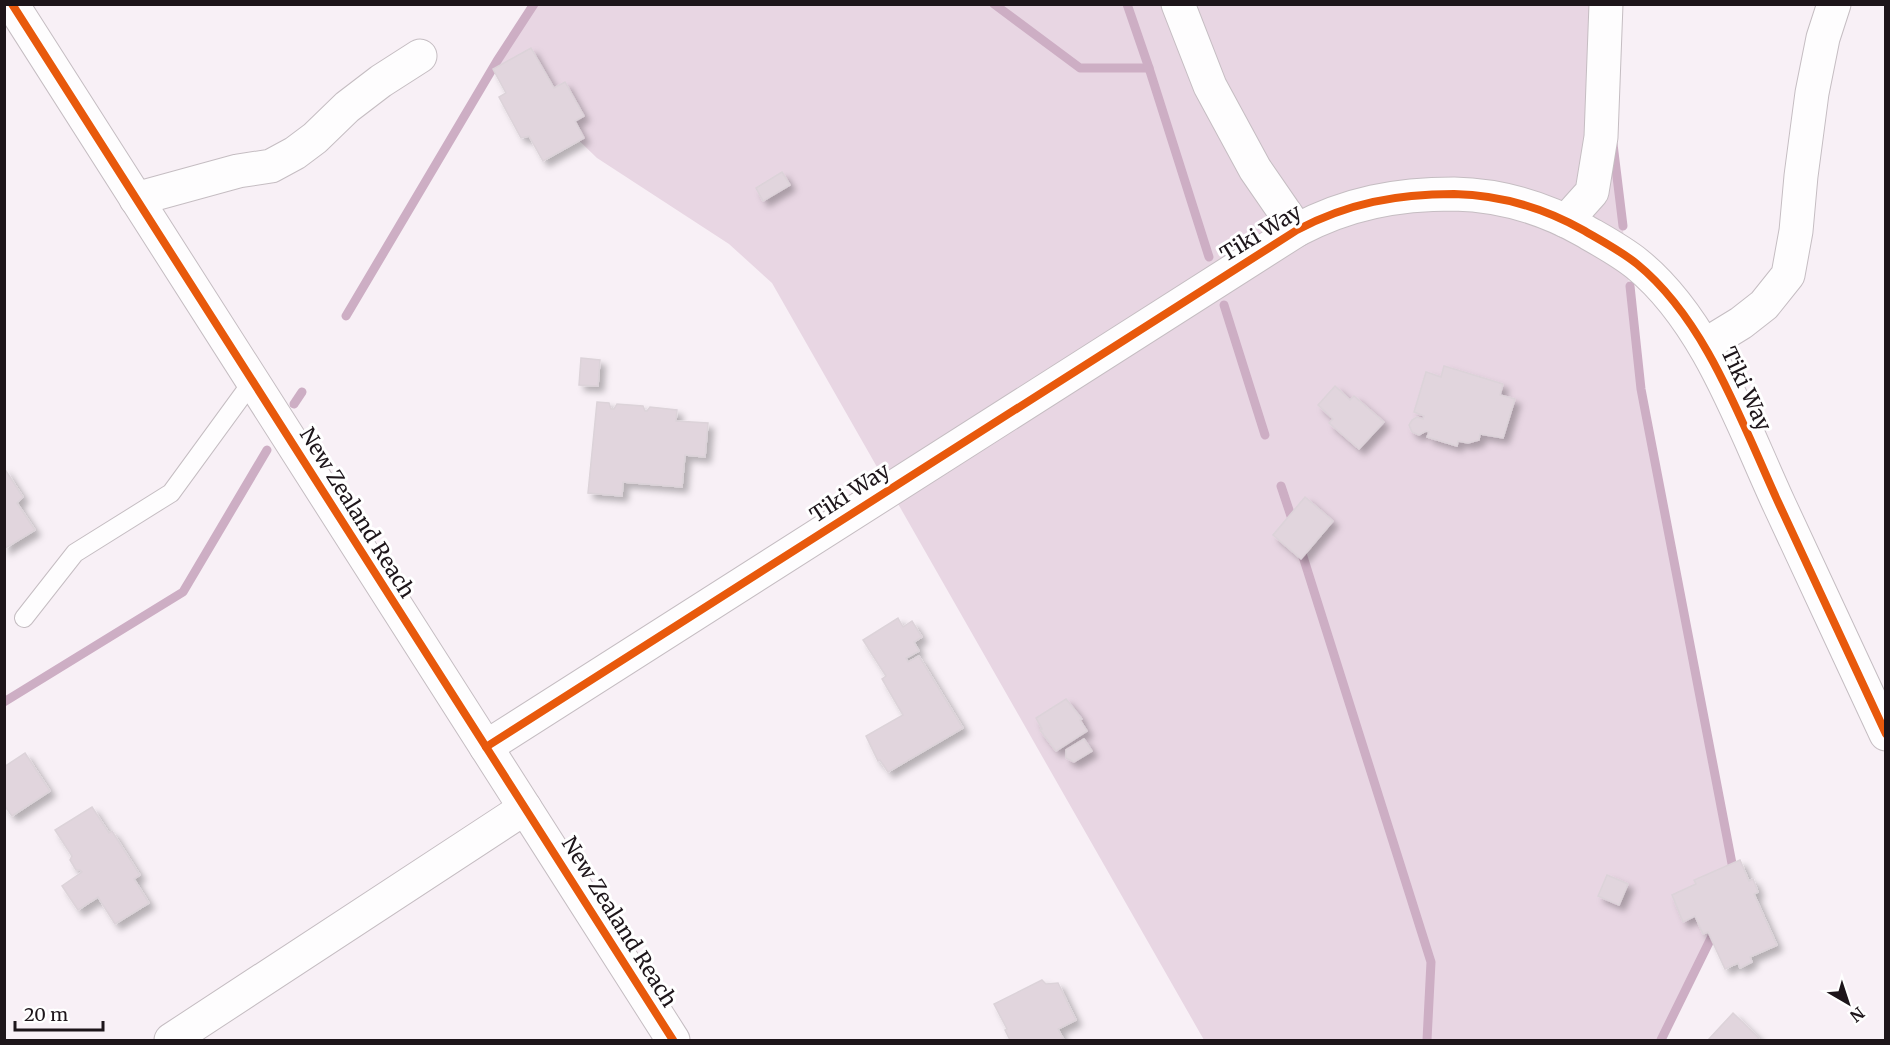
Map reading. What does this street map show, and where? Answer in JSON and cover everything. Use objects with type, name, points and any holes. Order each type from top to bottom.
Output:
[{"type":"street","name":"New Zealand Reach","points":[[12,4],[673,1041]]},
{"type":"street","points":[[1178,4],[1210,86],[1255,169],[1297,230]]},
{"type":"street","points":[[1566,221],[1592,192],[1600,137],[1606,4]]},
{"type":"street","points":[[1705,345],[1741,323],[1764,305],[1788,275],[1797,231],[1801,176],[1812,93],[1823,38],[1834,4]]},
{"type":"street","points":[[136,199],[238,171],[270,166],[295,153],[315,138],[347,107],[381,81],[420,56]]},
{"type":"street","name":"Tiki Way","points":[[486,747],[1297,230],[1320,218],[1367,202],[1415,194],[1489,196],[1540,210],[1566,221],[1617,249],[1656,281],[1705,345],[1886,734]]},
{"type":"street","points":[[171,1041],[525,808]]},
{"type":"lane","points":[[24,618],[75,553],[171,493],[252,382]]},
{"type":"shaded area","points":[[534,5],[1602,5],[1612,133],[1641,389],[1736,886],[1661,1040],[1204,1040],[772,283],[729,244],[597,158],[497,61]]},
{"type":"building","points":[[531,48],[554,88],[565,82],[584,116],[575,121],[584,138],[543,161],[529,136],[521,138],[499,97],[506,93],[493,69]]},
{"type":"building","points":[[782,172],[790,185],[763,201],[756,188]]},
{"type":"building","points":[[581,358],[600,360],[598,386],[579,385]]},
{"type":"building","points":[[1444,366],[1503,384],[1500,395],[1515,399],[1503,438],[1480,434],[1479,440],[1468,443],[1458,441],[1457,446],[1427,437],[1429,432],[1426,431],[1419,435],[1412,432],[1409,425],[1412,420],[1417,417],[1423,419],[1424,416],[1414,412],[1426,372],[1441,377]]},
{"type":"building","points":[[1335,386],[1350,400],[1354,396],[1384,422],[1359,449],[1329,423],[1333,419],[1318,405]]},
{"type":"building","points":[[597,402],[609,403],[611,409],[614,409],[617,404],[643,406],[645,411],[650,407],[677,410],[676,421],[708,423],[705,457],[685,455],[682,487],[623,482],[622,496],[588,493]]},
{"type":"building","points":[[4,468],[23,497],[17,503],[35,530],[4,549]]},
{"type":"building","points":[[1305,497],[1333,521],[1301,559],[1273,535]]},
{"type":"building","points":[[898,618],[903,627],[912,621],[922,637],[914,642],[919,651],[906,658],[908,662],[919,656],[963,728],[888,772],[880,760],[878,761],[866,736],[903,715],[882,679],[886,676],[863,640]]},
{"type":"building","points":[[1066,699],[1082,719],[1080,720],[1087,731],[1056,751],[1040,730],[1042,729],[1036,718]]},
{"type":"building","points":[[1084,739],[1092,751],[1074,762],[1066,758],[1066,750]]},
{"type":"building","points":[[25,753],[50,791],[12,816],[4,805],[4,767]]},
{"type":"building","points":[[92,807],[109,833],[112,831],[140,875],[134,879],[149,903],[115,924],[98,897],[78,910],[62,886],[82,872],[76,870],[70,860],[72,856],[55,830]]},
{"type":"building","points":[[1740,860],[1749,881],[1753,879],[1758,892],[1754,894],[1777,945],[1750,957],[1752,962],[1740,968],[1738,963],[1725,969],[1708,932],[1703,934],[1695,916],[1683,922],[1672,895],[1696,884],[1694,880]]},
{"type":"building","points":[[1607,875],[1628,884],[1619,905],[1598,896]]},
{"type":"building","points":[[1042,980],[1046,984],[1058,983],[1076,1020],[1058,1029],[1064,1040],[1010,1040],[994,1004]]},
{"type":"building","points":[[1733,1013],[1759,1038],[1756,1040],[1708,1040]]},
{"type":"waterway","points":[[346,316],[497,61],[534,4]]},
{"type":"waterway","points":[[994,4],[1080,68],[1149,68]]},
{"type":"waterway","points":[[1127,4],[1209,257]]},
{"type":"waterway","points":[[1613,144],[1623,226]]},
{"type":"waterway","points":[[1630,286],[1641,389],[1734,874]]},
{"type":"waterway","points":[[1224,305],[1265,435]]},
{"type":"waterway","points":[[294,404],[302,392]]},
{"type":"waterway","points":[[4,702],[183,592],[267,450]]},
{"type":"waterway","points":[[1281,486],[1294,525]]},
{"type":"waterway","points":[[1300,547],[1431,962],[1427,1040]]},
{"type":"waterway","points":[[1661,1040],[1716,928]]},
{"type":"cycle path","points":[[12,4],[673,1040]]},
{"type":"cycle path","points":[[486,747],[1297,230],[1354,207],[1393,198],[1433,194],[1488,197],[1521,204],[1553,215],[1611,246],[1637,264],[1662,287],[1684,314],[1720,375],[1886,734]]}]
